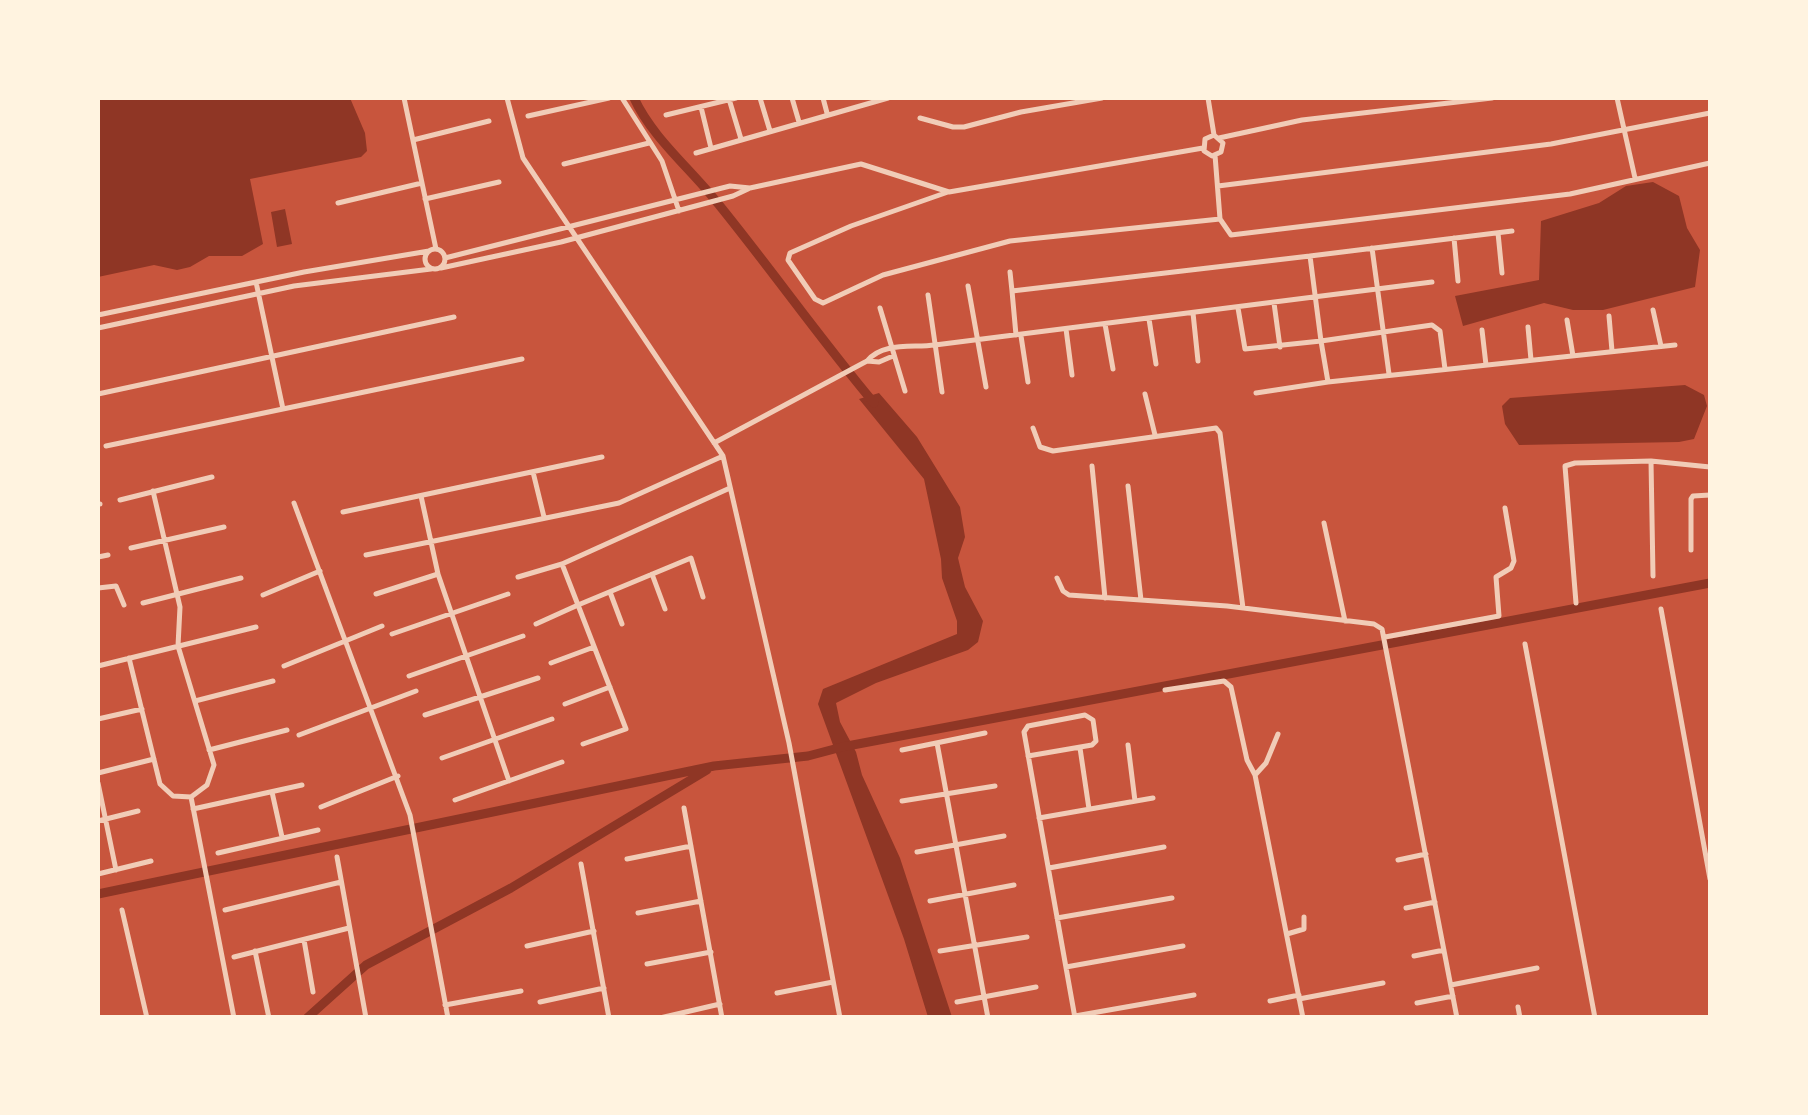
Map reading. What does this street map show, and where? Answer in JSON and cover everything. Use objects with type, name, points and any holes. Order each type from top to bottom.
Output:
[{"type":"street","points":[[404,98],[425,200],[432,250],[425,260],[431,268]]},
{"type":"street","points":[[507,98],[524,158],[723,456],[790,743],[840,1018]]},
{"type":"street","points":[[528,116],[609,98]]},
{"type":"street","points":[[622,98],[662,161],[679,211]]},
{"type":"street","points":[[666,115],[732,98],[742,139]]},
{"type":"street","points":[[760,98],[770,131]]},
{"type":"street","points":[[792,98],[799,122]]},
{"type":"street","points":[[823,98],[827,113]]},
{"type":"street","points":[[696,153],[855,101],[888,98]]},
{"type":"street","points":[[920,118],[964,127],[1020,112],[1102,98]]},
{"type":"street","points":[[1208,98],[1217,136],[1222,150],[1215,155],[1206,153],[1205,139],[1217,136],[1302,120],[1492,98]]},
{"type":"street","points":[[1617,98],[1635,178]]},
{"type":"street","points":[[701,106],[711,148]]},
{"type":"street","points":[[1218,186],[1550,144],[1710,114]]},
{"type":"street","points":[[413,140],[489,121]]},
{"type":"street","points":[[564,164],[649,143]]},
{"type":"street","points":[[1203,148],[949,192],[851,226],[790,253],[788,260],[822,303],[883,275],[1010,241],[1220,219]]},
{"type":"street","points":[[1215,155],[1220,219],[1231,235],[1570,194],[1710,163]]},
{"type":"street","points":[[98,328],[259,294],[441,268],[576,238],[727,198],[750,188],[861,164],[949,192]]},
{"type":"street","points":[[425,200],[499,182]]},
{"type":"street","points":[[338,203],[422,183]]},
{"type":"street","points":[[98,315],[432,250],[445,258],[694,194],[750,188]]},
{"type":"street","points":[[1012,290],[1512,231]]},
{"type":"street","points":[[1498,232],[1502,274]]},
{"type":"street","points":[[1454,238],[1458,281]]},
{"type":"street","points":[[1372,248],[1389,375]]},
{"type":"street","points":[[1310,256],[1328,382]]},
{"type":"street","points":[[441,268],[445,258]]},
{"type":"street","points":[[1010,272],[1028,382]]},
{"type":"street","points":[[256,282],[283,409]]},
{"type":"street","points":[[867,362],[874,353],[891,346],[902,349],[1432,282]]},
{"type":"street","points":[[968,286],[986,388]]},
{"type":"street","points":[[928,295],[942,392]]},
{"type":"street","points":[[1274,303],[1280,347]]},
{"type":"street","points":[[142,306],[145,318]]},
{"type":"street","points":[[880,308],[905,392]]},
{"type":"street","points":[[1238,308],[1245,349],[1437,326],[1445,369]]},
{"type":"street","points":[[1653,310],[1660,346]]},
{"type":"street","points":[[1193,314],[1198,361]]},
{"type":"street","points":[[1609,316],[1612,351]]},
{"type":"street","points":[[98,394],[454,317]]},
{"type":"street","points":[[1150,319],[1156,364]]},
{"type":"street","points":[[1567,320],[1572,356]]},
{"type":"street","points":[[1105,324],[1113,369]]},
{"type":"street","points":[[1528,327],[1532,360]]},
{"type":"street","points":[[1066,329],[1072,375]]},
{"type":"street","points":[[1482,330],[1486,365]]},
{"type":"street","points":[[1256,393],[1675,344]]},
{"type":"street","points":[[714,444],[856,367],[879,362],[902,349]]},
{"type":"street","points":[[106,446],[522,359]]},
{"type":"street","points":[[1145,394],[1155,434]]},
{"type":"street","points":[[1033,428],[1040,446],[1053,451],[1216,428],[1220,433],[1243,608]]},
{"type":"street","points":[[366,555],[619,503],[723,456]]},
{"type":"street","points":[[343,512],[602,457]]},
{"type":"street","points":[[1651,461],[1653,576]]},
{"type":"street","points":[[1576,603],[1565,466],[1574,462],[1651,461],[1710,467]]},
{"type":"street","points":[[1092,466],[1105,598]]},
{"type":"street","points":[[533,472],[544,517]]},
{"type":"street","points":[[120,500],[212,478]]},
{"type":"street","points":[[1128,486],[1141,600]]},
{"type":"street","points":[[518,577],[562,564],[730,488]]},
{"type":"street","points":[[129,658],[160,784],[173,796],[191,797],[208,784],[214,764],[178,646],[177,595],[154,492]]},
{"type":"street","points":[[1691,550],[1691,499],[1710,494]]},
{"type":"street","points":[[421,496],[438,574],[509,781]]},
{"type":"street","points":[[294,503],[410,815],[448,1018]]},
{"type":"street","points":[[1385,638],[1500,616],[1494,584],[1514,561],[1504,508]]},
{"type":"street","points":[[1324,523],[1345,621]]},
{"type":"street","points":[[131,548],[224,527]]},
{"type":"street","points":[[98,557],[108,555]]},
{"type":"street","points":[[536,624],[691,558],[703,597]]},
{"type":"street","points":[[562,564],[626,729],[582,744]]},
{"type":"street","points":[[263,596],[320,571]]},
{"type":"street","points":[[376,594],[438,574]]},
{"type":"street","points":[[652,574],[664,609]]},
{"type":"street","points":[[143,604],[241,578]]},
{"type":"street","points":[[1057,578],[1063,591],[1070,595],[1243,608],[1374,624],[1382,629],[1456,1018]]},
{"type":"street","points":[[98,588],[116,586],[124,605]]},
{"type":"street","points":[[610,592],[622,624]]},
{"type":"street","points":[[392,634],[508,594]]},
{"type":"street","points":[[1661,609],[1710,879]]},
{"type":"street","points":[[284,666],[382,626]]},
{"type":"street","points":[[98,666],[256,627]]},
{"type":"street","points":[[409,676],[523,636]]},
{"type":"street","points":[[1525,644],[1594,1018]]},
{"type":"street","points":[[551,664],[594,647]]},
{"type":"street","points":[[425,716],[538,678]]},
{"type":"street","points":[[194,701],[273,681]]},
{"type":"street","points":[[1165,690],[1228,682],[1246,760],[1255,775],[1302,1018]]},
{"type":"street","points":[[565,704],[610,687]]},
{"type":"street","points":[[299,735],[416,691]]},
{"type":"street","points":[[98,720],[142,709]]},
{"type":"street","points":[[1028,756],[1096,741],[1090,716],[1024,729],[1028,756],[1075,1017],[1194,995]]},
{"type":"street","points":[[442,758],[552,720]]},
{"type":"street","points":[[209,750],[287,730]]},
{"type":"street","points":[[902,750],[984,732]]},
{"type":"street","points":[[1255,775],[1266,763],[1278,734]]},
{"type":"street","points":[[936,743],[988,1018]]},
{"type":"street","points":[[1128,745],[1135,801]]},
{"type":"street","points":[[1080,747],[1088,809]]},
{"type":"street","points":[[98,773],[154,759]]},
{"type":"street","points":[[455,800],[562,762]]},
{"type":"street","points":[[321,806],[398,776]]},
{"type":"street","points":[[98,783],[101,819],[116,870]]},
{"type":"street","points":[[193,809],[302,785]]},
{"type":"street","points":[[902,800],[995,786]]},
{"type":"street","points":[[272,792],[283,838]]},
{"type":"street","points":[[191,797],[234,1018]]},
{"type":"street","points":[[1040,818],[1153,798]]},
{"type":"street","points":[[684,808],[722,1018]]},
{"type":"street","points":[[101,819],[138,811]]},
{"type":"street","points":[[218,853],[318,830]]},
{"type":"street","points":[[917,852],[1004,836]]},
{"type":"street","points":[[627,859],[691,846]]},
{"type":"street","points":[[1048,868],[1164,847]]},
{"type":"street","points":[[1398,860],[1426,854]]},
{"type":"street","points":[[337,856],[366,1018]]},
{"type":"street","points":[[98,874],[151,861]]},
{"type":"street","points":[[581,864],[609,1018]]},
{"type":"street","points":[[225,910],[341,882]]},
{"type":"street","points":[[930,900],[1014,885]]},
{"type":"street","points":[[1057,918],[1172,898]]},
{"type":"street","points":[[638,913],[701,900]]},
{"type":"street","points":[[1406,908],[1435,902]]},
{"type":"street","points":[[122,910],[147,1018]]},
{"type":"street","points":[[1287,934],[1304,930],[1304,917]]},
{"type":"street","points":[[234,956],[349,928]]},
{"type":"street","points":[[527,946],[594,931]]},
{"type":"street","points":[[940,951],[1027,938]]},
{"type":"street","points":[[304,940],[313,992]]},
{"type":"street","points":[[1066,967],[1183,946]]},
{"type":"street","points":[[1414,956],[1444,950]]},
{"type":"street","points":[[255,951],[270,1018]]},
{"type":"street","points":[[647,964],[710,952]]},
{"type":"street","points":[[1451,985],[1536,968]]},
{"type":"street","points":[[777,993],[833,982]]},
{"type":"street","points":[[1270,1001],[1383,983]]},
{"type":"street","points":[[957,1002],[1036,986]]},
{"type":"street","points":[[540,1002],[604,988]]},
{"type":"street","points":[[446,1005],[521,992]]},
{"type":"street","points":[[1418,1002],[1453,996]]},
{"type":"street","points":[[660,1018],[720,1004]]},
{"type":"street","points":[[1518,1006],[1520,1018]]},
{"type":"shaded area","points":[[98,98],[350,98],[365,133],[367,151],[361,157],[250,179],[263,244],[242,256],[209,256],[177,270],[154,265],[98,277]]},
{"type":"shaded area","points":[[1653,182],[1679,196],[1687,228],[1700,250],[1695,287],[1603,310],[1573,310],[1544,303],[1463,326],[1455,296],[1539,280],[1541,221],[1599,203],[1626,186]]},
{"type":"shaded area","points":[[285,209],[292,244],[277,247],[271,212]]},
{"type":"shaded area","points":[[1685,385],[1704,395],[1707,406],[1694,439],[1679,442],[1519,445],[1505,424],[1502,406],[1510,398]]},
{"type":"shaded area","points":[[879,393],[917,437],[960,507],[965,537],[958,558],[965,587],[983,621],[978,642],[968,650],[876,683],[836,703],[840,722],[900,858],[952,1017],[928,1017],[904,939],[818,704],[823,689],[957,634],[957,621],[942,578],[924,479],[859,399]]},
{"type":"waterway","points":[[634,98],[659,137],[711,195],[874,403]]},
{"type":"waterway","points":[[98,894],[714,766],[808,756],[1710,583]]},
{"type":"waterway","points":[[307,1018],[366,965],[511,888],[707,770]]}]
